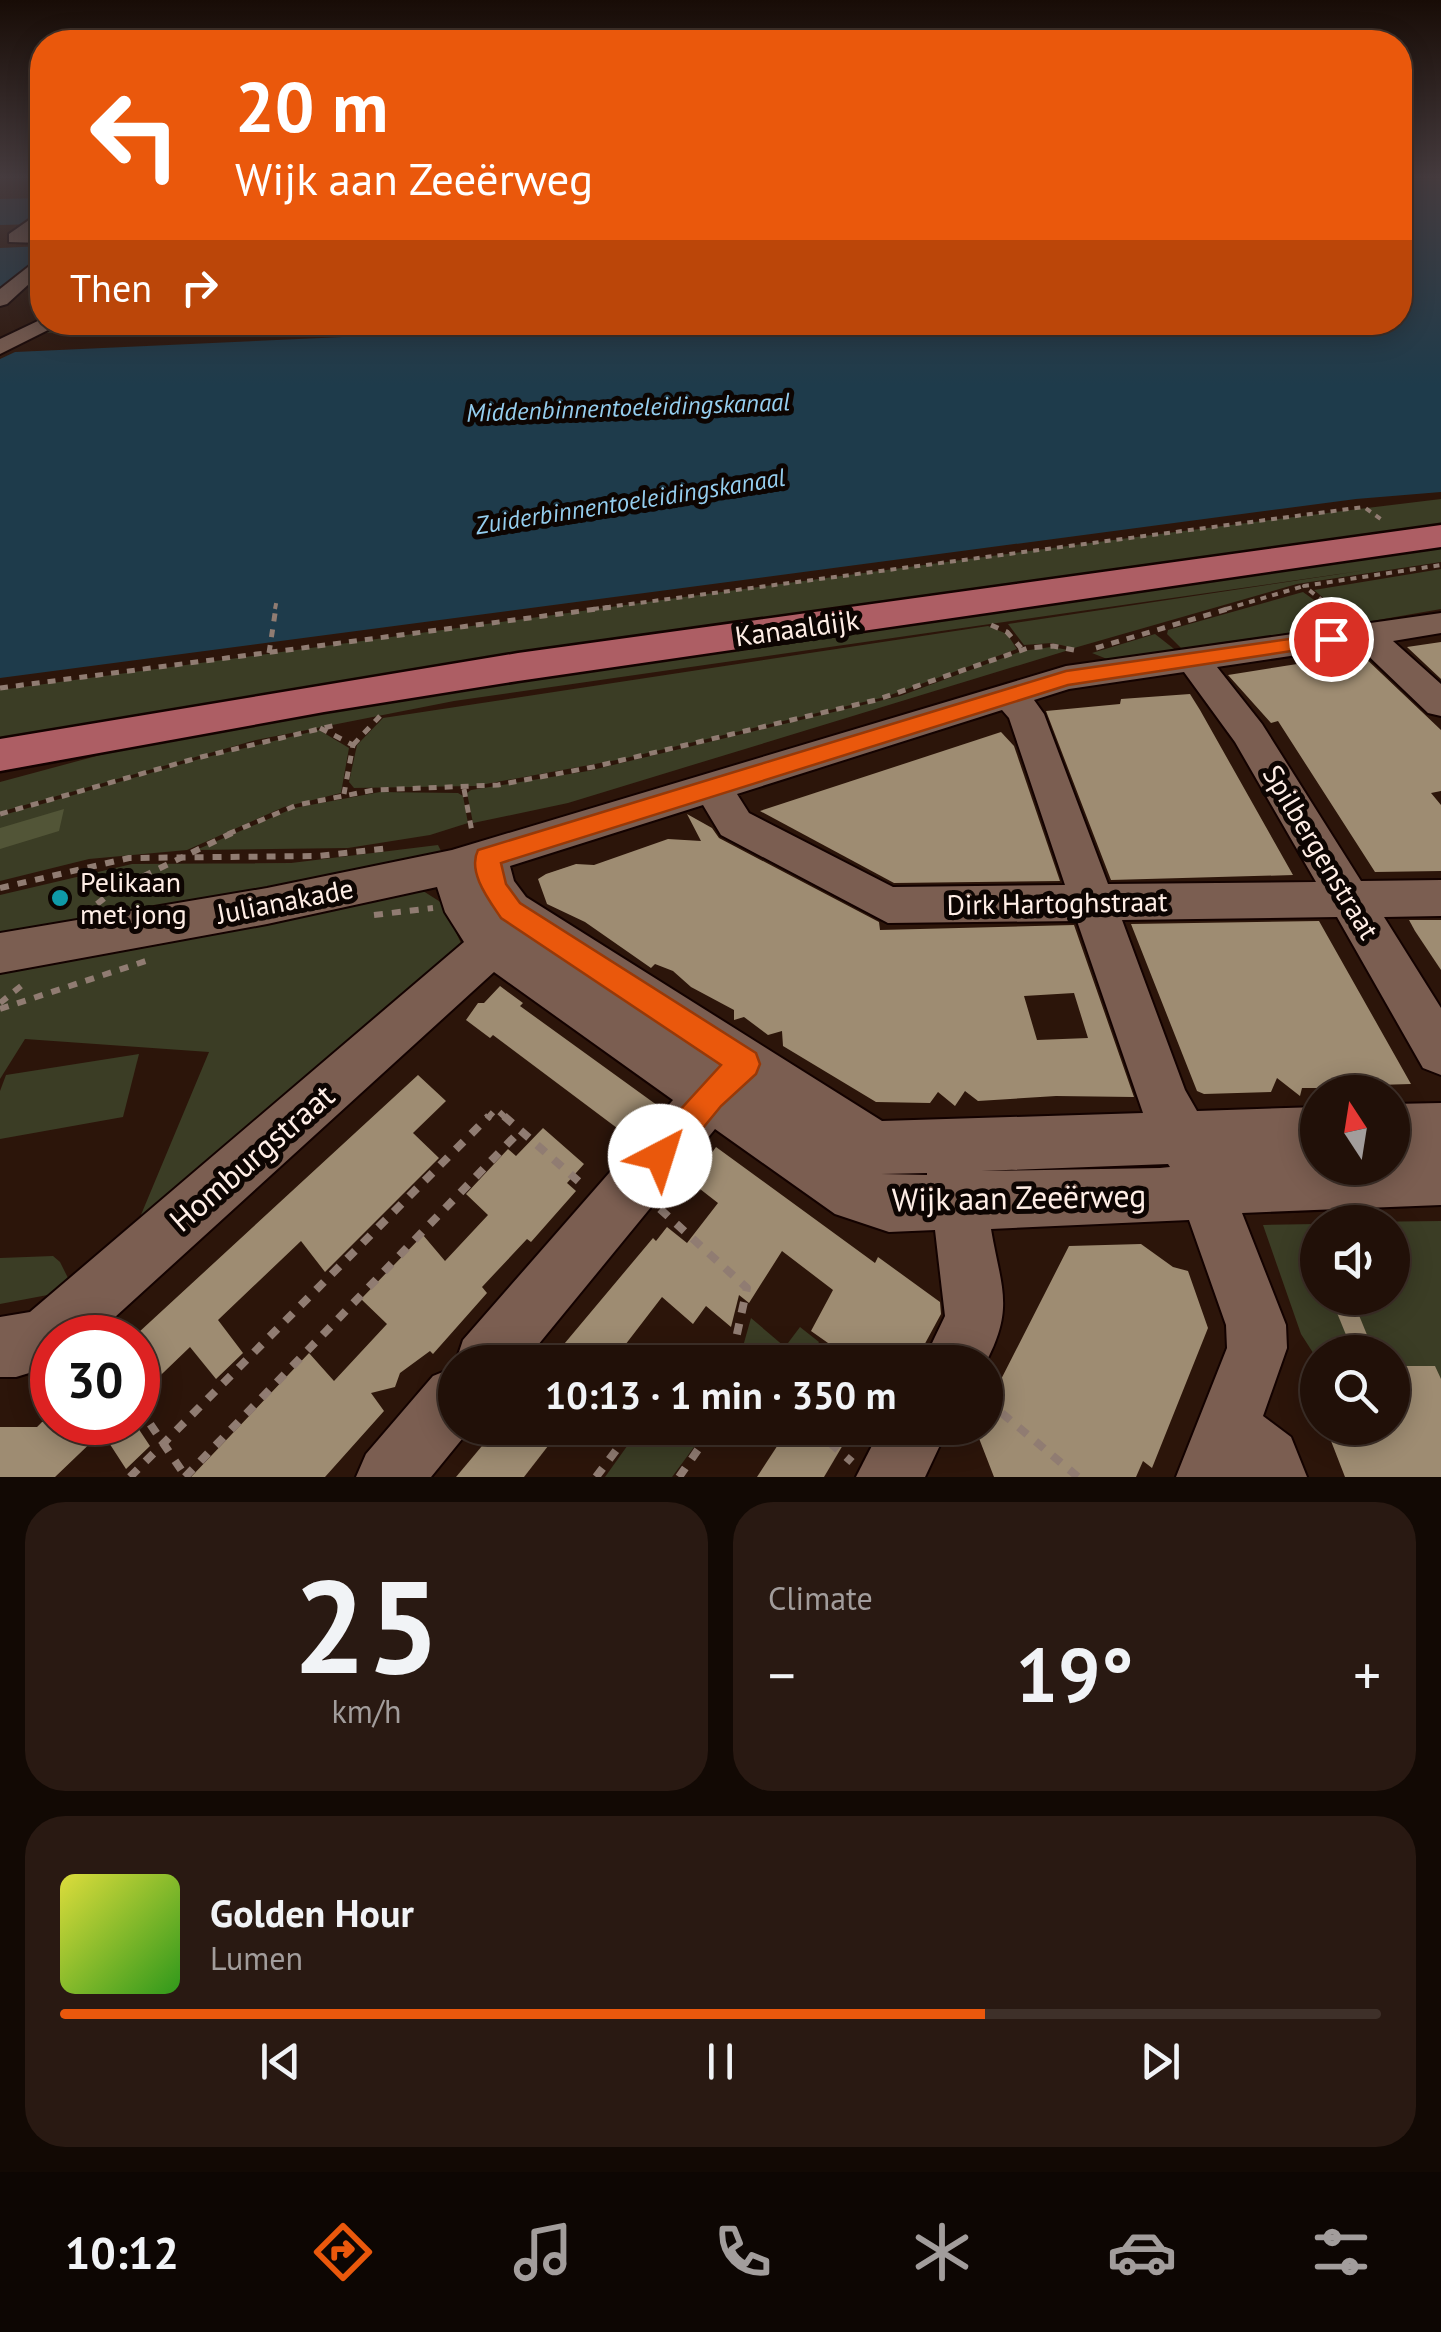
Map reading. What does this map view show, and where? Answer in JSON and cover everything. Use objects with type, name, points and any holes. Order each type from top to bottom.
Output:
[{"type":"main road","name":"Kanaaldijk","points":[[0,755],[518,667],[1441,536]]},
{"type":"main road","name":"Kanaaldijk","points":[[0,776],[154,729]]},
{"type":"street","points":[[2,310],[30,276]]},
{"type":"street","points":[[2,310],[30,313]]},
{"type":"street","points":[[0,347],[30,333]]},
{"type":"street","name":"Julianakade","points":[[0,953],[267,906],[472,844],[713,788],[1066,678],[1441,623]]},
{"type":"street","points":[[1365,634],[1441,704]]},
{"type":"street","name":"Spilbergenstraat","points":[[1192,660],[1249,734],[1441,1052]]},
{"type":"street","points":[[1009,695],[1026,714],[1164,1102],[1195,1164],[1256,1325],[1257,1348],[1218,1452],[1268,1460],[1274,1477]]},
{"type":"street","name":"Dirk Hartoghstraat","points":[[713,788],[734,824],[888,906],[1441,898]]},
{"type":"street","name":"Wijk aan Zeeërweg","points":[[472,844],[500,900],[507,932],[728,1080],[854,1194],[889,1204],[958,1202],[1195,1164],[1300,1138]]},
{"type":"street","name":"Homburgstraat","points":[[0,1347],[16,1347],[46,1338],[507,932]]},
{"type":"street","points":[[499,1345],[728,1080]]},
{"type":"street","name":"Wijk aan Zeeërweg","points":[[728,1080],[876,1148],[950,1146],[1195,1164],[1244,1185],[1441,1178]]},
{"type":"street","points":[[1410,1130],[1441,1129]]},
{"type":"street","points":[[950,1146],[975,1308],[974,1322],[962,1345]]},
{"type":"street","points":[[389,1477],[438,1418]]},
{"type":"street","points":[[872,1471],[899,1445]]},
{"type":"path","points":[[0,688],[1364,507],[1374,514]]},
{"type":"path","points":[[1064,657],[1304,586],[1441,565]]},
{"type":"path","points":[[1304,586],[1365,634]]},
{"type":"path","points":[[269,653],[277,598]]},
{"type":"path","points":[[1005,622],[1007,632]]},
{"type":"path","points":[[988,624],[1007,632],[1021,648]]},
{"type":"path","points":[[181,856],[280,811],[344,794],[464,789],[607,764],[876,700],[1011,655],[1021,648],[1052,645],[1102,658],[1116,670]]},
{"type":"path","points":[[344,794],[353,745],[380,716]]},
{"type":"path","points":[[0,814],[180,762],[320,728],[353,745]]},
{"type":"path","points":[[464,789],[472,844]]},
{"type":"path","points":[[0,888],[89,864],[181,856],[318,856],[395,847]]},
{"type":"path","points":[[130,1477],[496,1109],[520,1131],[624,1198],[747,1288],[738,1345]]},
{"type":"path","points":[[160,1439],[186,1477],[520,1131]]},
{"type":"path","points":[[1003,1413],[1078,1477]]},
{"type":"path","points":[[596,1477],[620,1445]]},
{"type":"path","points":[[679,1477],[701,1445]]},
{"type":"path","points":[[836,1445],[872,1471]]},
{"type":"green space","points":[[1441,499],[1441,528],[0,748],[0,690]]},
{"type":"green space","points":[[1441,543],[1441,562],[1297,584],[1074,648],[1052,643],[1024,645],[1008,624],[1367,570],[454,701],[256,740],[0,812],[0,782],[130,747],[320,707]]},
{"type":"green space","points":[[1441,569],[1441,609],[1355,624],[1314,590]]},
{"type":"green space","points":[[1303,592],[1349,625],[1217,643],[1215,647],[1187,654],[1167,634],[1168,630]]},
{"type":"green space","points":[[988,626],[1007,634],[1017,649],[885,697],[622,759],[475,786],[354,788],[349,782],[357,745],[383,718]]},
{"type":"green space","points":[[1155,634],[1178,652],[1107,659],[1092,653]]},
{"type":"green space","points":[[1051,647],[1069,650],[568,803],[473,823],[467,793],[471,790],[588,771],[900,696],[1022,651]]},
{"type":"green space","points":[[319,730],[349,748],[341,793],[284,807],[187,850],[89,859],[0,881],[0,816],[203,758]]},
{"type":"green space","points":[[380,792],[458,793],[463,796],[468,823],[430,835],[348,848],[196,850],[294,808]]},
{"type":"green space","points":[[64,809],[59,831],[0,849],[0,828]]},
{"type":"green space","points":[[438,845],[442,853],[0,946],[0,895],[132,864],[291,863]]},
{"type":"green space","points":[[420,889],[442,903],[461,943],[295,1091],[138,1222],[209,1052],[25,1039],[0,1079],[0,974],[13,966]]},
{"type":"green space","points":[[139,1054],[123,1117],[0,1139],[0,1091],[6,1075]]},
{"type":"green space","points":[[1410,1221],[1441,1221],[1441,1379],[1410,1380],[1410,1335],[1302,1335],[1263,1225],[1300,1224],[1300,1315],[1410,1315]]},
{"type":"green space","points":[[53,1256],[69,1280],[53,1294],[0,1304],[0,1258]]},
{"type":"green space","points":[[751,1318],[783,1345],[743,1345]]},
{"type":"green space","points":[[800,1327],[819,1342],[817,1345],[786,1345]]},
{"type":"green space","points":[[628,1445],[696,1445],[672,1477],[605,1477]]},
{"type":"water","points":[[0,248],[30,248],[30,265],[0,294]]},
{"type":"water","points":[[1412,248],[1441,248],[1441,492],[1356,499],[0,678],[0,359],[15,352],[387,335],[1412,335]]},
{"type":"building","points":[[1441,642],[1441,679],[1407,647]]},
{"type":"building","points":[[1361,654],[1441,730],[1441,791],[1431,793],[1441,805],[1441,871],[1375,872],[1278,721],[1271,723],[1228,675]]},
{"type":"building","points":[[1190,694],[1293,875],[1111,880],[1046,711],[1120,704],[1121,699]]},
{"type":"building","points":[[1001,732],[1014,746],[1060,881],[894,883],[760,811]]},
{"type":"building","points":[[687,814],[712,828],[719,838],[879,922],[880,930],[1074,925],[1134,1097],[978,1101],[965,1091],[955,1106],[938,1092],[930,1103],[876,1102],[783,1046],[782,1031],[768,1035],[744,1017],[734,1020],[734,1010],[691,987],[673,971],[655,964],[651,968],[585,922],[547,904],[538,879],[576,864],[594,865],[668,839],[701,841]],"holes":[[[1074,993],[1088,1038],[1037,1040],[1024,996]]]},
{"type":"building","points":[[1409,920],[1441,920],[1441,970],[1415,931]]},
{"type":"building","points":[[1319,921],[1406,1075],[1300,1075],[1300,1096],[1277,1078],[1271,1092],[1197,1091],[1131,924]]},
{"type":"building","points":[[500,986],[523,1003],[520,1006],[661,1108],[633,1140],[493,1035],[490,1038],[466,1020],[478,1003],[484,1003]]},
{"type":"building","points":[[418,1075],[446,1101],[413,1133],[439,1158],[325,1272],[301,1241],[218,1320],[243,1353],[216,1379],[190,1347],[160,1376],[158,1315]]},
{"type":"building","points":[[543,1128],[584,1164],[567,1183],[576,1191],[531,1242],[527,1239],[482,1287],[487,1293],[433,1354],[430,1351],[400,1373],[395,1387],[371,1393],[384,1411],[325,1477],[191,1477],[309,1353],[334,1381],[387,1324],[361,1299],[423,1235],[445,1261],[488,1215],[466,1194],[508,1149],[516,1156]]},
{"type":"building","points":[[716,1147],[875,1263],[878,1257],[940,1302],[941,1314],[924,1345],[831,1345],[811,1331],[833,1290],[782,1251],[749,1303],[739,1295],[731,1327],[706,1306],[693,1324],[662,1297],[625,1345],[563,1345],[653,1238],[656,1241],[667,1227],[687,1243],[718,1203],[691,1182]]},
{"type":"building","points":[[1141,1244],[1173,1267],[1188,1271],[1208,1328],[1152,1468],[1143,1461],[1136,1477],[994,1477],[982,1445],[1003,1445],[1003,1376],[1069,1246]]},
{"type":"building","points":[[1338,1315],[1359,1315],[1367,1335],[1346,1335]]},
{"type":"building","points":[[1410,1366],[1435,1366],[1441,1379],[1441,1477],[1345,1477],[1333,1445],[1410,1445]]},
{"type":"building","points":[[0,1427],[30,1427],[30,1445],[88,1445],[55,1477],[0,1477]]},
{"type":"building","points":[[110,1445],[149,1445],[150,1446],[126,1469]]},
{"type":"building","points":[[483,1445],[549,1445],[524,1477],[456,1477]]},
{"type":"building","points":[[778,1445],[843,1445],[824,1477],[757,1477]]},
{"type":"place","name":"Pelikaan met jong","points":[[60,898]]},
{"type":"route","points":[[660,1156],[710,1096],[745,1064],[510,910],[494,887],[487,858],[1066,678],[1331,639]]},
{"type":"water label","name":"Middenbinnentoeleidingskanaal","points":[[628,407]]},
{"type":"water label","name":"Zuiderbinnentoeleidingskanaal","points":[[630,501]]}]
